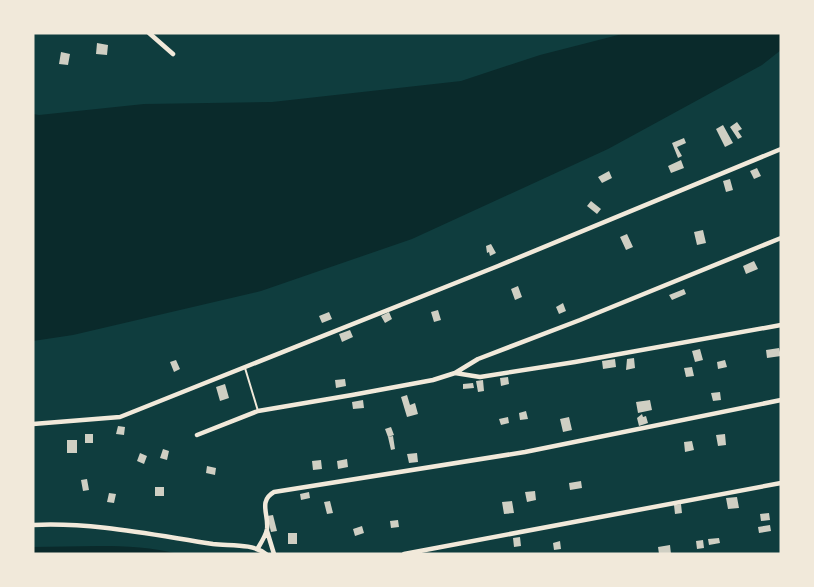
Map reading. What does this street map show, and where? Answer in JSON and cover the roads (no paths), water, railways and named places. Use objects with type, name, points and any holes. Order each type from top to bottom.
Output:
[{"type":"street","points":[[149,33],[173,54]]},
{"type":"street","points":[[33,424],[120,417],[498,266],[781,149]]},
{"type":"street","points":[[197,435],[258,411],[433,380],[455,373],[478,359],[781,238]]},
{"type":"street","points":[[455,373],[480,377],[781,325]]},
{"type":"street","points":[[274,554],[267,530],[265,503],[267,496],[274,492],[525,452],[781,400]]},
{"type":"street","points":[[404,554],[781,483]]},
{"type":"street","points":[[33,525],[58,523],[258,548],[266,554]]},
{"type":"street","points":[[258,548],[267,530]]},
{"type":"lane","points":[[245,366],[258,411]]},
{"type":"water","points":[[626,33],[781,33],[781,50],[762,65],[608,149],[412,239],[261,291],[73,335],[33,341],[33,114],[144,104],[272,102],[461,81],[540,55]]},
{"type":"water","points":[[33,547],[124,547],[178,554],[33,554]]}]
